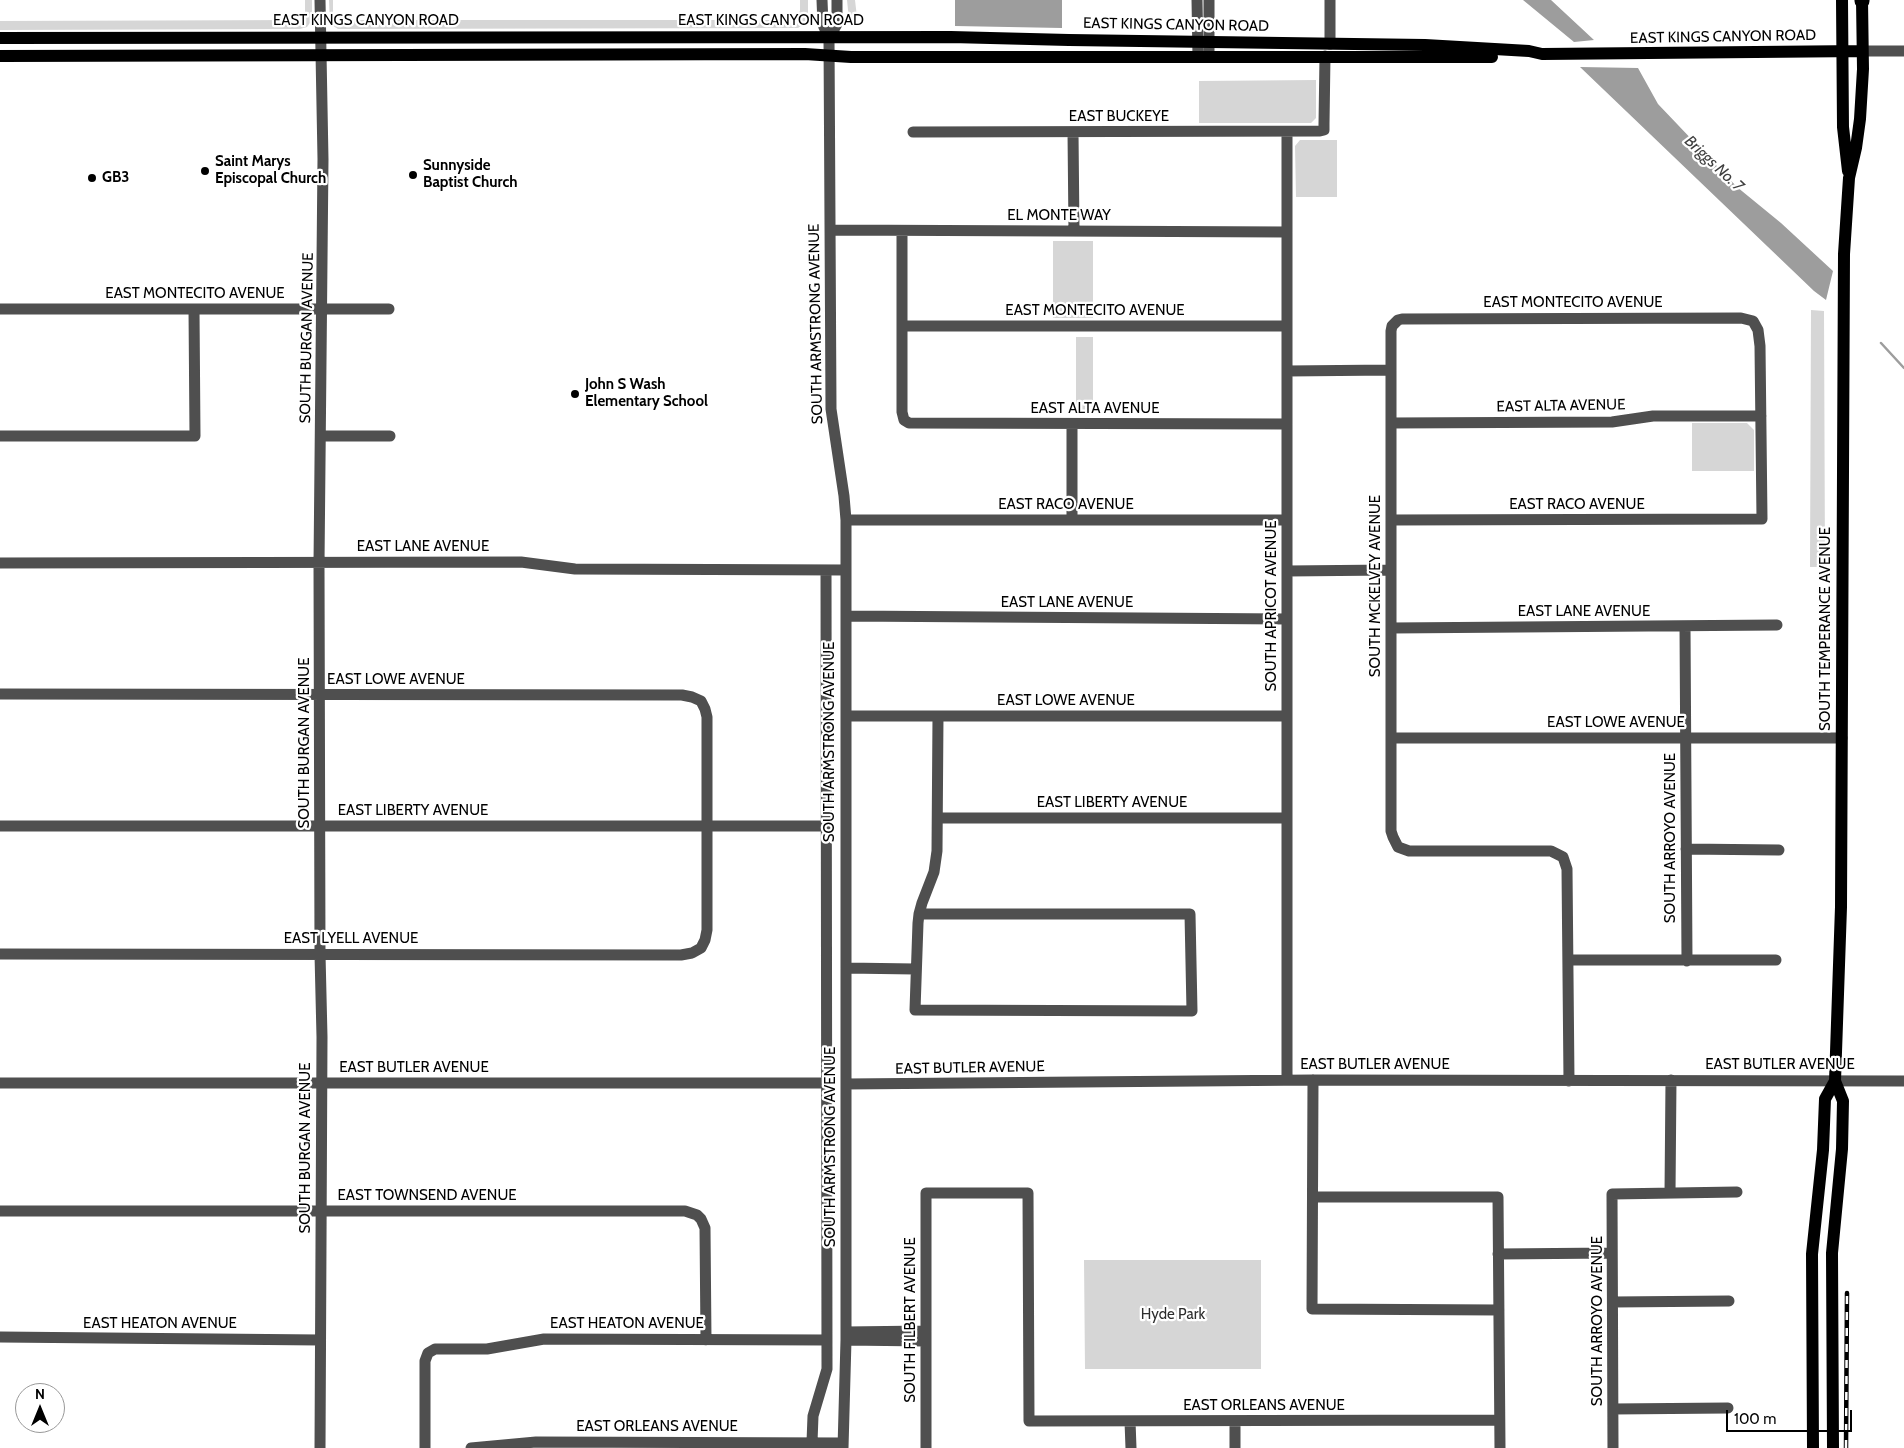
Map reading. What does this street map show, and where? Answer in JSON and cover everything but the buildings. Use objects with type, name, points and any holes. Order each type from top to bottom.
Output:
[{"type":"main road","name":"SOUTH TEMPERANCE AVENUE","points":[[1842,0],[1843,127],[1849,178]]},
{"type":"main road","name":"SOUTH TEMPERANCE AVENUE","points":[[1833,1448],[1832,1253],[1842,1149],[1843,1100],[1835,1081],[1841,907],[1844,254],[1849,178],[1858,135],[1862,69],[1862,0]]},
{"type":"main road","name":"EAST KINGS CANYON ROAD","points":[[0,38],[951,37],[1203,42],[1327,50],[1529,57],[1542,54],[1862,51]]},
{"type":"main road","points":[[6,56],[15,49],[25,46],[115,46],[146,38]]},
{"type":"main road","name":"EAST KINGS CANYON ROAD","points":[[6,56],[830,55],[1203,57],[1327,50],[1376,50],[1406,44],[1529,51],[1542,54]]},
{"type":"main road","name":"SOUTH TEMPERANCE AVENUE","points":[[1813,1448],[1812,1254],[1823,1150],[1825,1099],[1835,1081]]},
{"type":"street","name":"SOUTH BURGAN AVENUE","points":[[320,0],[323,159],[320,563],[320,954],[322,1037],[320,1448]]},
{"type":"street","points":[[822,0],[822,25],[829,38]]},
{"type":"street","points":[[829,38],[837,24],[837,0]]},
{"type":"street","points":[[1197,0],[1203,42],[1203,57]]},
{"type":"street","points":[[1203,42],[1209,0]]},
{"type":"street","points":[[1327,50],[1330,0]]},
{"type":"street","name":"SOUTH ARMSTRONG AVENUE","points":[[829,38],[831,409],[846,520],[844,869],[846,968],[846,1336],[843,1445]]},
{"type":"street","name":"EAST BUCKEYE","points":[[914,132],[1320,131],[1324,130],[1327,50]]},
{"type":"street","name":"EAST KINGS CANYON ROAD","points":[[1862,51],[1904,51]]},
{"type":"street","points":[[1073,132],[1074,231]]},
{"type":"street","name":"SOUTH APRICOT AVENUE","points":[[1287,132],[1287,1080]]},
{"type":"street","name":"EL MONTE WAY","points":[[830,230],[1287,232]]},
{"type":"street","points":[[902,231],[902,326]]},
{"type":"street","name":"EAST MONTECITO AVENUE","points":[[0,309],[389,309]]},
{"type":"street","points":[[0,436],[195,436],[194,309]]},
{"type":"street","name":"EAST MONTECITO AVENUE","points":[[1394,323],[1402,319],[1741,318],[1752,321],[1758,330],[1761,416]]},
{"type":"street","name":"SOUTH MCKELVEY AVENUE","points":[[1394,323],[1391,331],[1391,831],[1394,843],[1398,847],[1409,851],[1551,852],[1563,857],[1566,869],[1568,960]]},
{"type":"street","name":"EAST MONTECITO AVENUE","points":[[902,326],[1287,326]]},
{"type":"street","name":"EAST ALTA AVENUE","points":[[902,326],[902,412],[904,420],[916,424],[1287,424]]},
{"type":"street","points":[[1287,371],[1391,370]]},
{"type":"street","name":"EAST ALTA AVENUE","points":[[1391,423],[1612,422],[1653,416],[1761,416]]},
{"type":"street","name":"EAST RACO AVENUE","points":[[1391,520],[1762,519],[1761,416]]},
{"type":"street","points":[[1072,424],[1072,520]]},
{"type":"street","points":[[321,436],[390,436]]},
{"type":"street","name":"EAST RACO AVENUE","points":[[846,520],[1287,520]]},
{"type":"street","name":"EAST LANE AVENUE","points":[[0,563],[521,562],[575,569],[846,570]]},
{"type":"street","name":"SOUTH ARMSTRONG AVENUE","points":[[812,1442],[813,1416],[826,1375],[827,1340],[826,570]]},
{"type":"street","points":[[1287,570],[1391,570]]},
{"type":"street","name":"EAST LANE AVENUE","points":[[846,616],[1287,619]]},
{"type":"street","name":"EAST LANE AVENUE","points":[[1392,628],[1777,625]]},
{"type":"street","name":"SOUTH ARROYO AVENUE","points":[[1686,626],[1687,961]]},
{"type":"street","name":"EAST LOWE AVENUE","points":[[0,694],[692,696],[701,701],[707,717],[707,826]]},
{"type":"street","name":"EAST LOWE AVENUE","points":[[846,716],[1287,716]]},
{"type":"street","points":[[919,914],[1190,914],[1192,1011],[915,1010],[916,933],[919,914],[936,862],[938,716]]},
{"type":"street","name":"EAST LOWE AVENUE","points":[[1391,738],[1842,738]]},
{"type":"street","name":"EAST LIBERTY AVENUE","points":[[938,818],[1287,818]]},
{"type":"street","name":"EAST LIBERTY AVENUE","points":[[0,826],[826,826]]},
{"type":"street","name":"EAST LYELL AVENUE","points":[[0,954],[692,953],[701,948],[706,940],[707,826]]},
{"type":"street","points":[[1686,849],[1779,850]]},
{"type":"street","points":[[1569,1080],[1568,960],[1776,960]]},
{"type":"street","points":[[846,968],[915,969]]},
{"type":"street","name":"EAST BUTLER AVENUE","points":[[846,1084],[1287,1080],[1904,1081]]},
{"type":"street","points":[[1313,1080],[1312,1309],[1499,1310]]},
{"type":"street","points":[[1671,1080],[1670,1193],[1737,1192]]},
{"type":"street","name":"EAST BUTLER AVENUE","points":[[0,1082],[827,1083]]},
{"type":"street","name":"SOUTH FILBERT AVENUE","points":[[926,1448],[926,1193],[1028,1193],[1029,1421]]},
{"type":"street","name":"SOUTH ARROYO AVENUE","points":[[1614,1448],[1612,1194],[1670,1193]]},
{"type":"street","points":[[1313,1197],[1498,1197],[1500,1448]]},
{"type":"street","name":"EAST TOWNSEND AVENUE","points":[[0,1211],[685,1211],[697,1215],[701,1219],[706,1233],[706,1340]]},
{"type":"street","points":[[1498,1254],[1612,1253]]},
{"type":"street","points":[[1613,1302],[1729,1301]]},
{"type":"street","points":[[846,1336],[925,1336]]},
{"type":"street","name":"EAST HEATON AVENUE","points":[[0,1337],[320,1340]]},
{"type":"street","name":"EAST HEATON AVENUE","points":[[425,1448],[425,1361],[428,1353],[435,1349],[487,1349],[544,1339],[827,1340]]},
{"type":"street","points":[[1613,1409],[1728,1408]]},
{"type":"street","name":"EAST ORLEANS AVENUE","points":[[1029,1421],[1499,1420]]},
{"type":"street","points":[[1130,1421],[1131,1448]]},
{"type":"street","points":[[1235,1421],[1235,1448]]},
{"type":"street","name":"EAST ORLEANS AVENUE","points":[[471,1448],[536,1445],[754,1445],[812,1442],[843,1445]]},
{"type":"green space","points":[[305,0],[312,0],[312,20],[307,27],[300,29],[0,30],[0,21],[305,20]]},
{"type":"green space","points":[[329,0],[333,0],[333,20],[793,20],[800,11],[800,0],[808,0],[808,18],[798,28],[338,29],[330,24]]},
{"type":"green space","points":[[847,0],[855,0],[858,26],[853,25],[849,20]]},
{"type":"green space","points":[[1316,80],[1316,118],[1311,123],[1199,123],[1199,81]]},
{"type":"green space","points":[[1300,140],[1337,140],[1337,197],[1296,197],[1295,146]]},
{"type":"green space","points":[[1053,241],[1093,241],[1093,318],[1053,318]]},
{"type":"green space","points":[[1811,310],[1824,311],[1825,567],[1810,567]]},
{"type":"green space","points":[[1076,337],[1093,337],[1093,414],[1076,414]]},
{"type":"green space","points":[[1692,423],[1747,423],[1754,430],[1754,471],[1692,471]]},
{"type":"green space","name":"Hyde Park","points":[[1084,1260],[1261,1260],[1261,1369],[1085,1369]]},
{"type":"water","points":[[955,0],[1062,0],[1062,28],[955,26]]},
{"type":"water","points":[[1523,0],[1551,0],[1594,40],[1574,42]]},
{"type":"water","points":[[1580,67],[1638,68],[1658,104],[1737,187],[1781,223],[1833,271],[1826,300],[1814,291]]},
{"type":"waterway","name":"Briggs No. 7","points":[[1881,343],[1904,368]]},
{"type":"railway","points":[[1846,1448],[1847,1293]]},
{"type":"place","name":"Saint Marys Episcopal Church","points":[[205,171]]},
{"type":"place","name":"Sunnyside Baptist Church","points":[[413,175]]},
{"type":"place","name":"GB3","points":[[92,178]]},
{"type":"place","name":"John S Wash Elementary School","points":[[575,394]]}]
